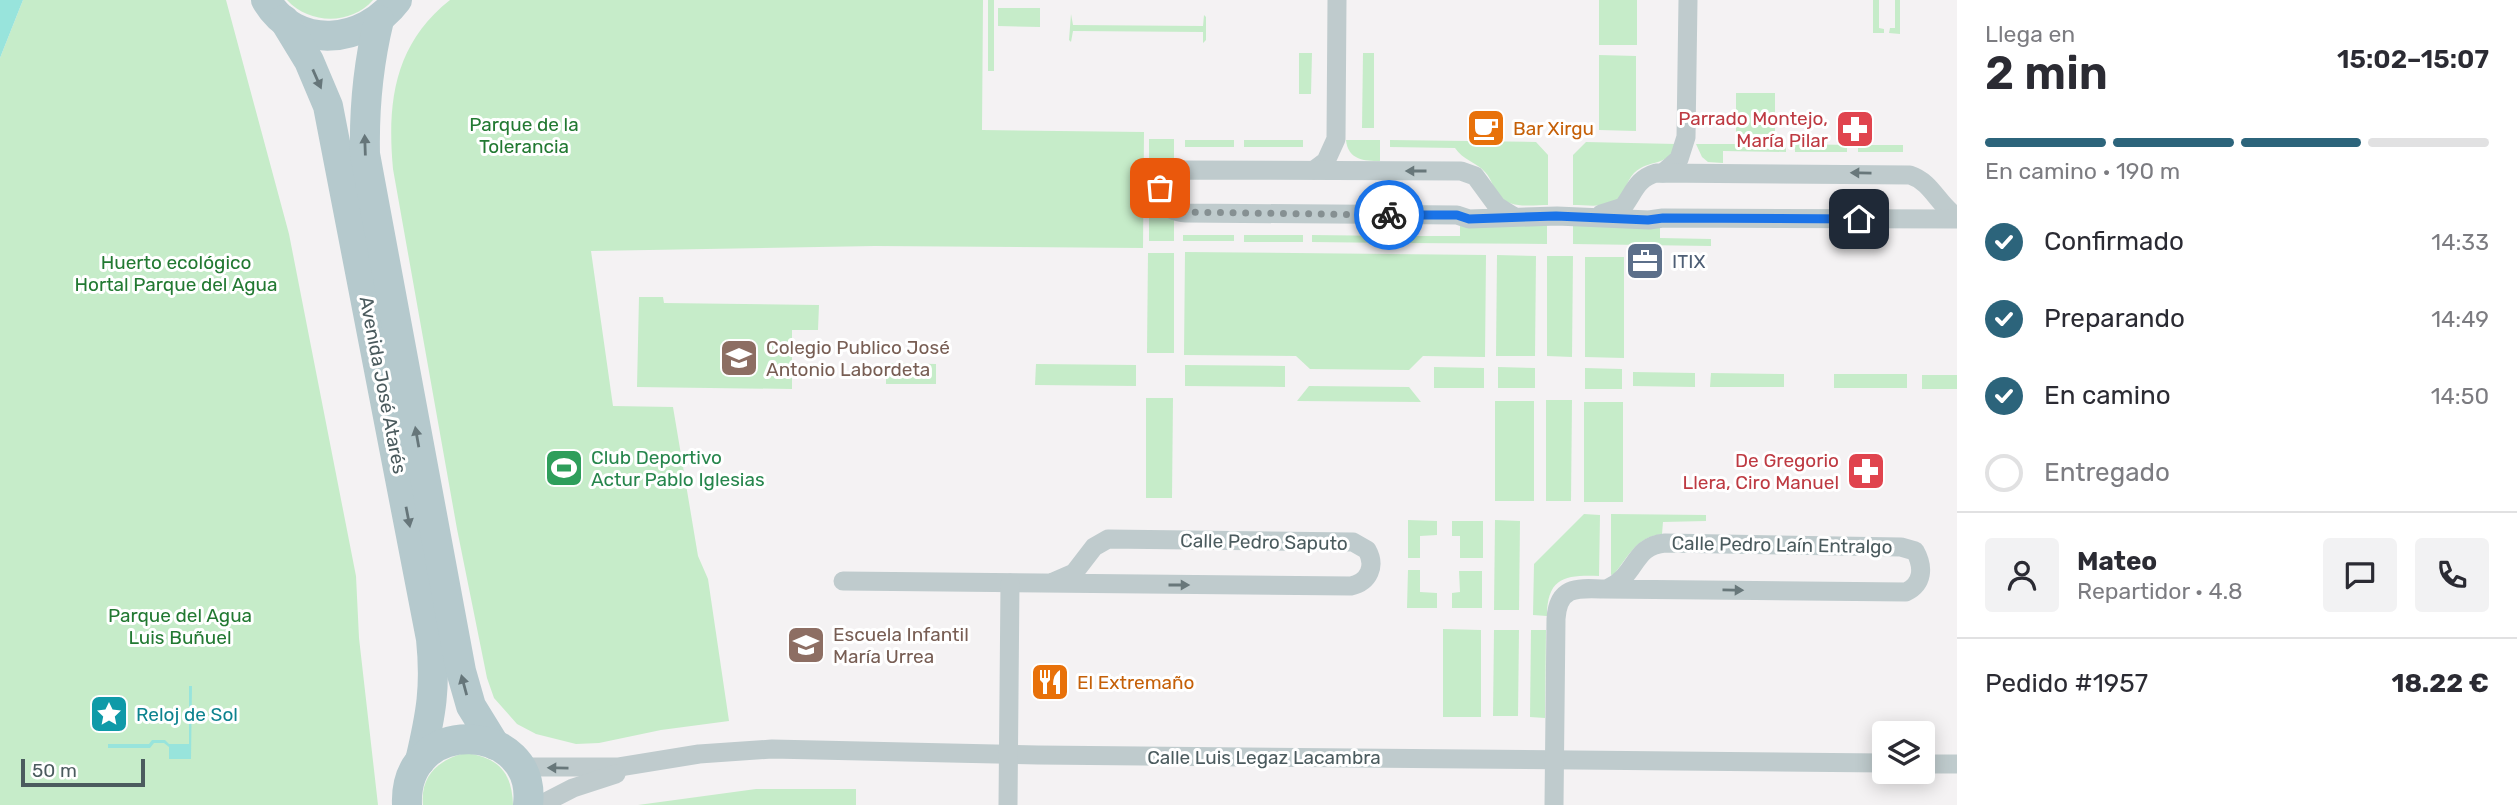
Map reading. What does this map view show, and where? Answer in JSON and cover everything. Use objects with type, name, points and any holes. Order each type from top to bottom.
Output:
[{"type":"main road","points":[[275,10],[301,30],[321,36],[342,35],[361,30],[388,10]]},
{"type":"main road","name":"Avenida José Atarés","points":[[275,10],[309,61],[331,118],[431,639],[433,697],[420,761],[411,776],[407,805]]},
{"type":"main road","name":"Avenida José Atarés","points":[[388,10],[366,79],[365,154],[461,671],[471,706],[495,745],[509,754],[519,767]]},
{"type":"main road","points":[[420,761],[432,749],[463,738],[480,739],[495,745]]},
{"type":"main road","points":[[519,767],[526,781],[528,805]]},
{"type":"street","points":[[1314,170],[1329,157],[1336,139],[1337,0]]},
{"type":"street","points":[[1663,173],[1678,159],[1686,137],[1688,0]]},
{"type":"street","points":[[1686,137],[1698,163],[1716,172]]},
{"type":"street","points":[[1336,139],[1346,160],[1353,167],[1365,171]]},
{"type":"street","points":[[1513,216],[1497,206],[1471,173],[1461,171],[1172,171],[1162,180],[1160,195],[1166,208],[1186,213],[1457,215],[1469,219],[1502,219],[1513,216],[1590,216],[1648,220],[1957,218]]},
{"type":"street","points":[[1590,216],[1623,207],[1639,182],[1651,175],[1716,172],[1905,174],[1917,177],[1926,184],[1942,206],[1957,218]]},
{"type":"street","points":[[1457,215],[1475,206],[1479,198],[1480,182]]},
{"type":"street","points":[[1639,182],[1641,203],[1648,211],[1663,218]]},
{"type":"street","points":[[1905,219],[1924,209],[1928,198],[1926,184]]},
{"type":"street","name":"Calle Pedro Saputo","points":[[843,581],[1351,586],[1362,582],[1368,576],[1371,562],[1367,550],[1353,542],[1108,539],[1094,547],[1074,573],[1051,583]]},
{"type":"street","name":"Calle Pedro Laín Entralgo","points":[[1652,545],[1646,553],[1644,570],[1649,582],[1665,589]]},
{"type":"street","name":"Calle Pedro Laín Entralgo","points":[[1555,759],[1556,619],[1559,602],[1566,593],[1586,588],[1607,589],[1906,592],[1914,588],[1919,581],[1921,569],[1915,551],[1901,547],[1652,545],[1641,554],[1627,576],[1607,589]]},
{"type":"street","points":[[1088,556],[1093,573],[1111,585]]},
{"type":"street","points":[[1008,805],[1010,583]]},
{"type":"street","name":"Calle Luis Legaz Lacambra","points":[[519,767],[600,768],[744,750],[1872,763]]},
{"type":"street","points":[[1554,805],[1555,759]]},
{"type":"street","name":"Calle Luis Legaz Lacambra","points":[[540,805],[573,789],[645,764]]},
{"type":"street","points":[[1935,764],[1957,764]]},
{"type":"green space","name":"Parque del Agua Luis Buñuel","points":[[23,0],[226,0],[289,234],[356,576],[359,638],[378,805],[0,805],[0,58]]},
{"type":"green space","points":[[287,0],[373,0],[354,14],[330,19],[307,14]]},
{"type":"green space","name":"Parque de la Tolerancia","points":[[450,0],[983,0],[982,130],[1144,132],[1143,248],[875,246],[591,251],[613,406],[673,407],[698,556],[708,579],[729,721],[661,730],[599,743],[576,744],[536,734],[517,724],[494,698],[487,678],[457,529],[391,145],[394,98],[406,55],[431,17]]},
{"type":"green space","points":[[988,0],[994,0],[994,71],[988,71]]},
{"type":"green space","points":[[1599,0],[1637,0],[1637,45],[1599,45]]},
{"type":"green space","points":[[1873,0],[1879,0],[1879,28],[1884,29],[1884,33],[1873,33]]},
{"type":"green space","points":[[1895,0],[1900,0],[1900,34],[1889,33],[1890,28],[1895,28]]},
{"type":"green space","points":[[998,8],[1040,8],[1040,27],[998,26]]},
{"type":"green space","points":[[1071,14],[1073,25],[1203,26],[1204,15],[1206,40],[1203,43],[1203,32],[1073,31],[1071,42]]},
{"type":"green space","points":[[1299,53],[1312,53],[1311,94],[1299,94]]},
{"type":"green space","points":[[1363,53],[1374,53],[1374,128],[1362,128]]},
{"type":"green space","points":[[1599,55],[1636,56],[1636,131],[1599,130]]},
{"type":"green space","points":[[1736,93],[1775,93],[1775,134],[1736,134]]},
{"type":"green space","points":[[1149,139],[1174,139],[1174,159],[1157,173],[1151,190],[1157,207],[1174,220],[1174,241],[1149,241]]},
{"type":"green space","points":[[1185,140],[1234,140],[1234,147],[1185,147]]},
{"type":"green space","points":[[1244,140],[1303,140],[1303,147],[1244,147]]},
{"type":"green space","points":[[1346,140],[1380,140],[1380,161],[1363,160],[1353,155]]},
{"type":"green space","points":[[1390,140],[1536,142],[1548,155],[1548,205],[1522,205],[1504,200],[1485,172],[1455,148],[1390,147]]},
{"type":"green space","points":[[1586,142],[1676,144],[1668,157],[1634,173],[1616,201],[1601,205],[1573,205],[1573,155]]},
{"type":"green space","points":[[1696,144],[1786,144],[1786,152],[1723,151],[1723,163],[1708,162],[1702,157]]},
{"type":"green space","points":[[1795,144],[1847,145],[1847,152],[1795,152]]},
{"type":"green space","points":[[1858,145],[1903,145],[1903,152],[1858,152]]},
{"type":"green space","points":[[1460,223],[1547,224],[1547,244],[1406,243],[1406,236],[1460,236]]},
{"type":"green space","points":[[1573,224],[1660,225],[1660,238],[1711,239],[1711,246],[1573,244]]},
{"type":"green space","points":[[1183,235],[1234,235],[1234,241],[1183,241]]},
{"type":"green space","points":[[1244,235],[1303,235],[1303,242],[1244,242]]},
{"type":"green space","points":[[1312,235],[1397,236],[1397,243],[1312,242]]},
{"type":"green space","points":[[1185,252],[1486,255],[1485,357],[1423,356],[1409,370],[1310,369],[1296,356],[1184,355]]},
{"type":"green space","points":[[1148,253],[1174,253],[1174,353],[1147,353]]},
{"type":"green space","points":[[1497,255],[1536,256],[1535,356],[1496,356]]},
{"type":"green space","points":[[1547,256],[1573,256],[1572,357],[1547,356]]},
{"type":"green space","points":[[1585,257],[1624,257],[1624,358],[1585,357]]},
{"type":"green space","points":[[639,297],[663,297],[664,303],[819,305],[818,330],[792,330],[792,389],[637,387]]},
{"type":"green space","points":[[886,363],[936,364],[936,384],[886,384]]},
{"type":"green space","points":[[1036,364],[1136,365],[1136,386],[1035,385]]},
{"type":"green space","points":[[1185,365],[1285,366],[1285,387],[1185,386]]},
{"type":"green space","points":[[1434,367],[1484,368],[1484,388],[1434,388]]},
{"type":"green space","points":[[1498,367],[1535,368],[1535,388],[1498,388]]},
{"type":"green space","points":[[1585,368],[1622,369],[1622,389],[1585,389]]},
{"type":"green space","points":[[1633,372],[1695,373],[1695,387],[1633,386]]},
{"type":"green space","points":[[1711,373],[1784,374],[1784,387],[1710,387]]},
{"type":"green space","points":[[1834,374],[1907,374],[1907,388],[1834,388]]},
{"type":"green space","points":[[1922,375],[1957,375],[1957,389],[1922,389]]},
{"type":"green space","points":[[1309,386],[1409,387],[1421,402],[1297,401]]},
{"type":"green space","points":[[1146,398],[1173,398],[1172,498],[1146,498]]},
{"type":"green space","points":[[1546,400],[1572,400],[1571,501],[1546,501]]},
{"type":"green space","points":[[1495,401],[1534,401],[1534,501],[1495,501]]},
{"type":"green space","points":[[1584,402],[1623,402],[1623,502],[1584,502]]},
{"type":"green space","points":[[1584,514],[1600,515],[1599,576],[1577,576],[1561,581],[1550,593],[1547,616],[1533,615],[1534,564]]},
{"type":"green space","points":[[1611,514],[1706,515],[1706,521],[1663,522],[1662,534],[1639,543],[1611,575]]},
{"type":"green space","points":[[1408,520],[1437,521],[1437,535],[1420,536],[1420,558],[1408,558]]},
{"type":"green space","points":[[1495,520],[1520,521],[1519,610],[1494,610]]},
{"type":"green space","points":[[1452,521],[1483,521],[1483,558],[1460,558],[1460,536],[1452,536]]},
{"type":"green space","points":[[1408,570],[1420,570],[1420,592],[1437,593],[1437,608],[1407,608]]},
{"type":"green space","points":[[1459,571],[1482,571],[1482,608],[1452,608],[1452,593],[1460,592]]},
{"type":"green space","points":[[1443,629],[1481,630],[1481,717],[1443,717]]},
{"type":"green space","points":[[1494,630],[1519,630],[1518,716],[1493,716]]},
{"type":"green space","points":[[1531,630],[1546,630],[1545,718],[1530,717]]},
{"type":"green space","points":[[465,753],[486,758],[501,768],[510,784],[513,805],[423,805],[424,786],[433,771],[447,760]]},
{"type":"green space","points":[[756,789],[856,789],[856,805],[638,805]]},
{"type":"water","points":[[0,0],[23,0],[0,58]]},
{"type":"water","points":[[189,686],[192,686],[191,759],[169,759],[169,747],[164,743],[154,743],[150,748],[108,748],[108,744],[149,744],[152,740],[165,740],[169,744],[189,744]]},
{"type":"way so far","points":[[1160,188],[1162,202],[1166,208],[1177,212],[1389,215]]},
{"type":"place","name":"Bar Xirgu","points":[[1486,128]]},
{"type":"place","name":"Parrado Montejo, María Pilar","points":[[1855,129]]},
{"type":"place","name":"ITIX","points":[[1645,261]]},
{"type":"place","name":"Colegio Publico José Antonio Labordeta","points":[[739,358]]},
{"type":"place","name":"Club Deportivo Actur Pablo Iglesias","points":[[564,468]]},
{"type":"place","name":"De Gregorio Llera, Ciro Manuel","points":[[1866,471]]},
{"type":"place","name":"Escuela Infantil María Urrea","points":[[806,645]]},
{"type":"place","name":"El Extremaño","points":[[1050,682]]},
{"type":"place","name":"Reloj de Sol","points":[[109,714]]},
{"type":"route","points":[[1389,215],[1457,215],[1469,219],[1502,219],[1513,216],[1590,216],[1648,220],[1859,219]]},
{"type":"park label","name":"Huerto ecológico Hortal Parque del Agua","points":[[176,273]]}]
